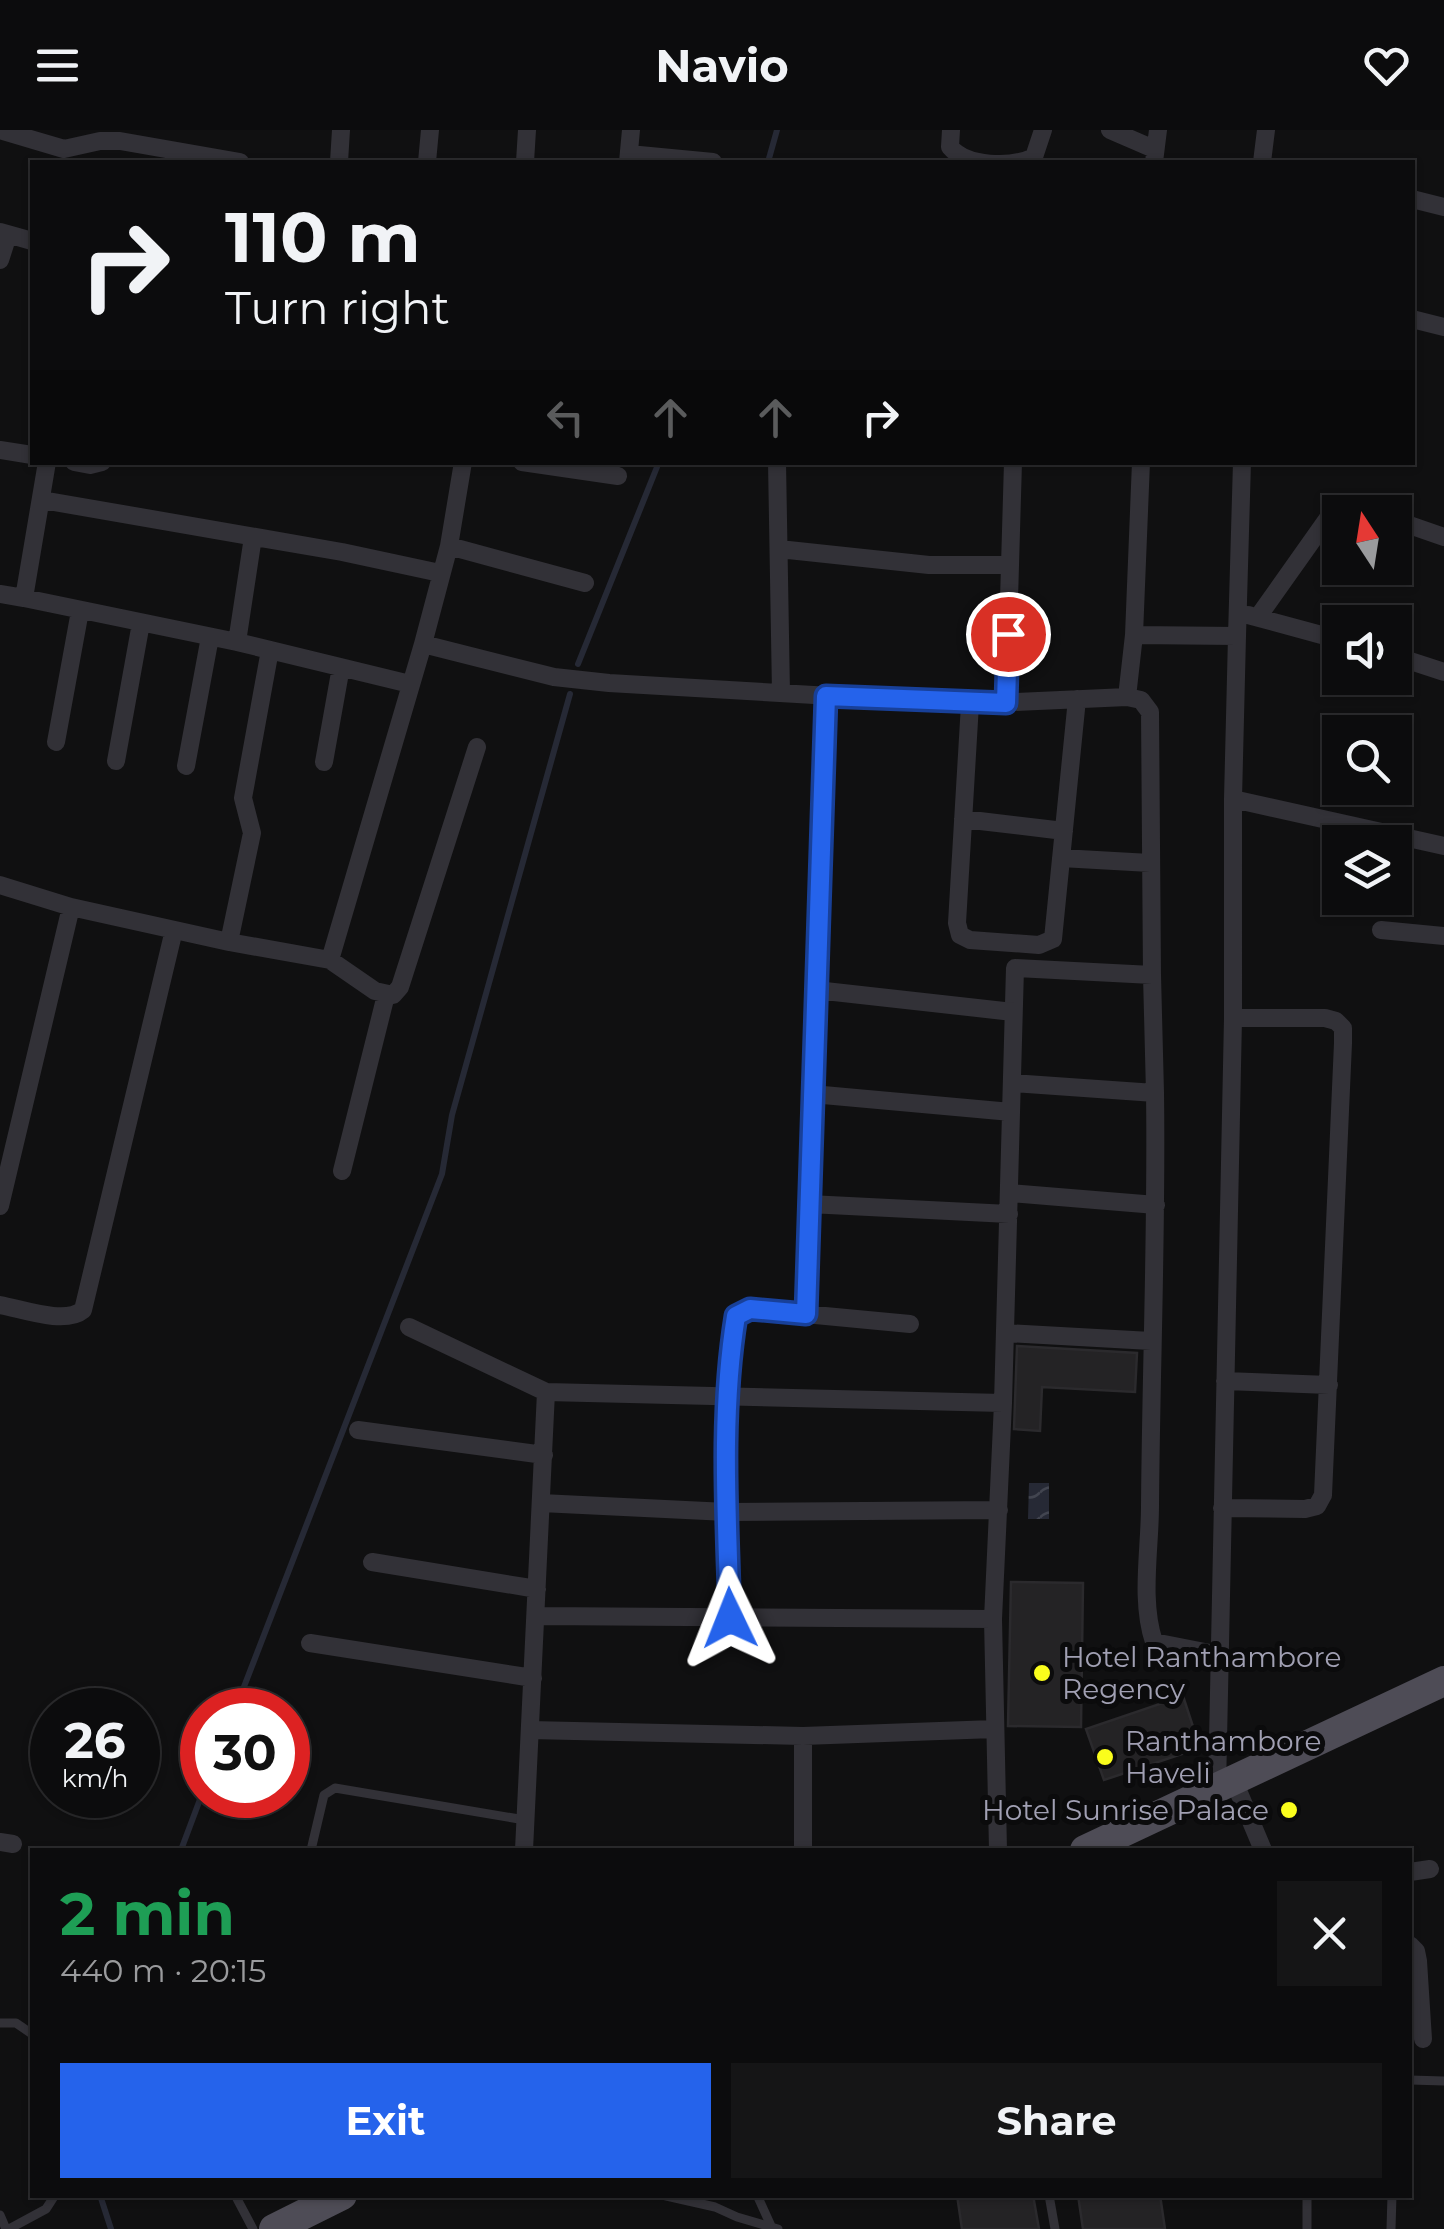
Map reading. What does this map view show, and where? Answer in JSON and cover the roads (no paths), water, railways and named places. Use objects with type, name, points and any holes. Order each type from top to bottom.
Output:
[{"type":"main road","points":[[1089,1848],[1444,1681]]},
{"type":"main road","points":[[274,2229],[336,2198]]},
{"type":"street","points":[[0,130],[64,149],[101,136],[229,160]]},
{"type":"street","points":[[338,160],[341,130]]},
{"type":"street","points":[[427,160],[430,130]]},
{"type":"street","points":[[525,160],[528,130]]},
{"type":"street","points":[[631,130],[629,158],[671,160]]},
{"type":"street","points":[[950,130],[950,147],[959,158],[966,160]]},
{"type":"street","points":[[1028,160],[1034,157],[1043,130]]},
{"type":"street","points":[[1110,130],[1154,156],[1158,130]]},
{"type":"street","points":[[1262,160],[1266,130]]},
{"type":"street","points":[[1415,199],[1444,208]]},
{"type":"street","points":[[0,260],[4,233],[30,240]]},
{"type":"street","points":[[1415,319],[1444,327]]},
{"type":"street","points":[[0,450],[30,455]]},
{"type":"street","points":[[24,598],[46,465]]},
{"type":"street","points":[[330,960],[423,644],[449,546],[462,465]]},
{"type":"street","points":[[543,465],[618,476]]},
{"type":"street","points":[[777,465],[781,693]]},
{"type":"street","points":[[1006,703],[1013,465]]},
{"type":"street","points":[[1127,697],[1134,635],[1141,465]]},
{"type":"street","points":[[1242,465],[1220,1654],[1226,1785],[1262,1848]]},
{"type":"street","points":[[42,500],[440,573]]},
{"type":"street","points":[[1412,526],[1444,536]]},
{"type":"street","points":[[1258,617],[1322,527]]},
{"type":"street","points":[[237,642],[253,537]]},
{"type":"street","points":[[449,546],[585,584]]},
{"type":"street","points":[[778,549],[929,565],[1010,566]]},
{"type":"street","points":[[0,594],[237,642],[410,684]]},
{"type":"street","points":[[56,742],[80,610]]},
{"type":"street","points":[[1238,612],[1322,635]]},
{"type":"street","points":[[116,761],[141,623]]},
{"type":"street","points":[[1134,635],[1237,636]]},
{"type":"street","points":[[186,766],[210,637]]},
{"type":"street","points":[[423,644],[554,677],[609,683],[970,704],[1127,697],[1142,700],[1150,712],[1156,1204],[1146,1618],[1154,1642],[1220,1654]]},
{"type":"street","points":[[229,942],[252,833],[243,798],[270,650]]},
{"type":"street","points":[[1412,662],[1444,672]]},
{"type":"street","points":[[324,762],[340,667]]},
{"type":"street","points":[[806,1314],[826,696]]},
{"type":"street","points":[[970,704],[957,924],[960,934],[985,942],[1047,944],[1053,939],[1077,699]]},
{"type":"street","points":[[0,885],[174,930],[330,960],[376,992],[394,994],[400,987],[477,748]]},
{"type":"street","points":[[1233,799],[1444,846]]},
{"type":"street","points":[[963,818],[1064,831]]},
{"type":"street","points":[[1062,858],[1150,863]]},
{"type":"street","points":[[0,1206],[71,906]]},
{"type":"street","points":[[0,1305],[63,1316],[76,1316],[83,1310],[174,930]]},
{"type":"street","points":[[1381,930],[1444,936]]},
{"type":"street","points":[[998,1848],[993,1619],[1006,1333],[1015,944]]},
{"type":"street","points":[[1015,968],[1152,974]]},
{"type":"street","points":[[816,990],[1013,1012]]},
{"type":"street","points":[[342,1171],[386,995]]},
{"type":"street","points":[[1222,1508],[1318,1506],[1324,1495],[1343,1028],[1325,1018],[1232,1018]]},
{"type":"street","points":[[1012,1083],[1155,1093]]},
{"type":"street","points":[[812,1094],[1011,1112]]},
{"type":"street","points":[[1010,1193],[1156,1204]]},
{"type":"street","points":[[809,1204],[1009,1214]]},
{"type":"street","points":[[730,1618],[729,1397],[736,1316],[750,1309],[910,1324]]},
{"type":"street","points":[[409,1326],[546,1392],[1003,1403]]},
{"type":"street","points":[[1006,1333],[1151,1340]]},
{"type":"street","points":[[1225,1381],[1329,1385]]},
{"type":"street","points":[[524,1848],[546,1392]]},
{"type":"street","points":[[358,1430],[544,1455]]},
{"type":"street","points":[[541,1504],[727,1512],[999,1510]]},
{"type":"street","points":[[372,1562],[537,1589]]},
{"type":"street","points":[[536,1616],[993,1619]]},
{"type":"street","points":[[310,1643],[532,1678]]},
{"type":"street","points":[[530,1730],[803,1736],[994,1729]]},
{"type":"street","points":[[803,1736],[803,1848]]},
{"type":"street","points":[[1412,1872],[1430,1869]]},
{"type":"street","points":[[1412,1947],[1418,1961],[1423,2039]]},
{"type":"lane","points":[[311,1848],[324,1796],[336,1788],[526,1820]]},
{"type":"lane","points":[[0,2023],[16,2023],[30,2033]]},
{"type":"lane","points":[[1412,2080],[1444,2081]]},
{"type":"lane","points":[[0,2215],[8,2229],[46,2209],[53,2198]]},
{"type":"lane","points":[[236,2198],[252,2229]]},
{"type":"lane","points":[[676,2198],[714,2206],[775,2228]]},
{"type":"lane","points":[[759,2198],[775,2228]]},
{"type":"lane","points":[[1050,2198],[1055,2229]]},
{"type":"lane","points":[[1306,2198],[1307,2229]]},
{"type":"lane","points":[[1391,2229],[1392,2198]]},
{"type":"lane","points":[[32,2218],[37,2229]]},
{"type":"water","points":[[1029,1483],[1049,1483],[1049,1519],[1028,1519]]},
{"type":"waterway","points":[[769,160],[777,130]]},
{"type":"waterway","points":[[578,664],[658,465]]},
{"type":"waterway","points":[[243,1688],[442,1174],[452,1115],[570,694]]},
{"type":"waterway","points":[[182,1848],[193,1818]]},
{"type":"waterway","points":[[101,2198],[111,2229]]},
{"type":"place","name":"Hotel Ranthambore Regency","points":[[1042,1673]]},
{"type":"place","name":"Ranthambore Haveli","points":[[1105,1757]]},
{"type":"place","name":"Hotel Sunrise Palace","points":[[1289,1810]]}]
